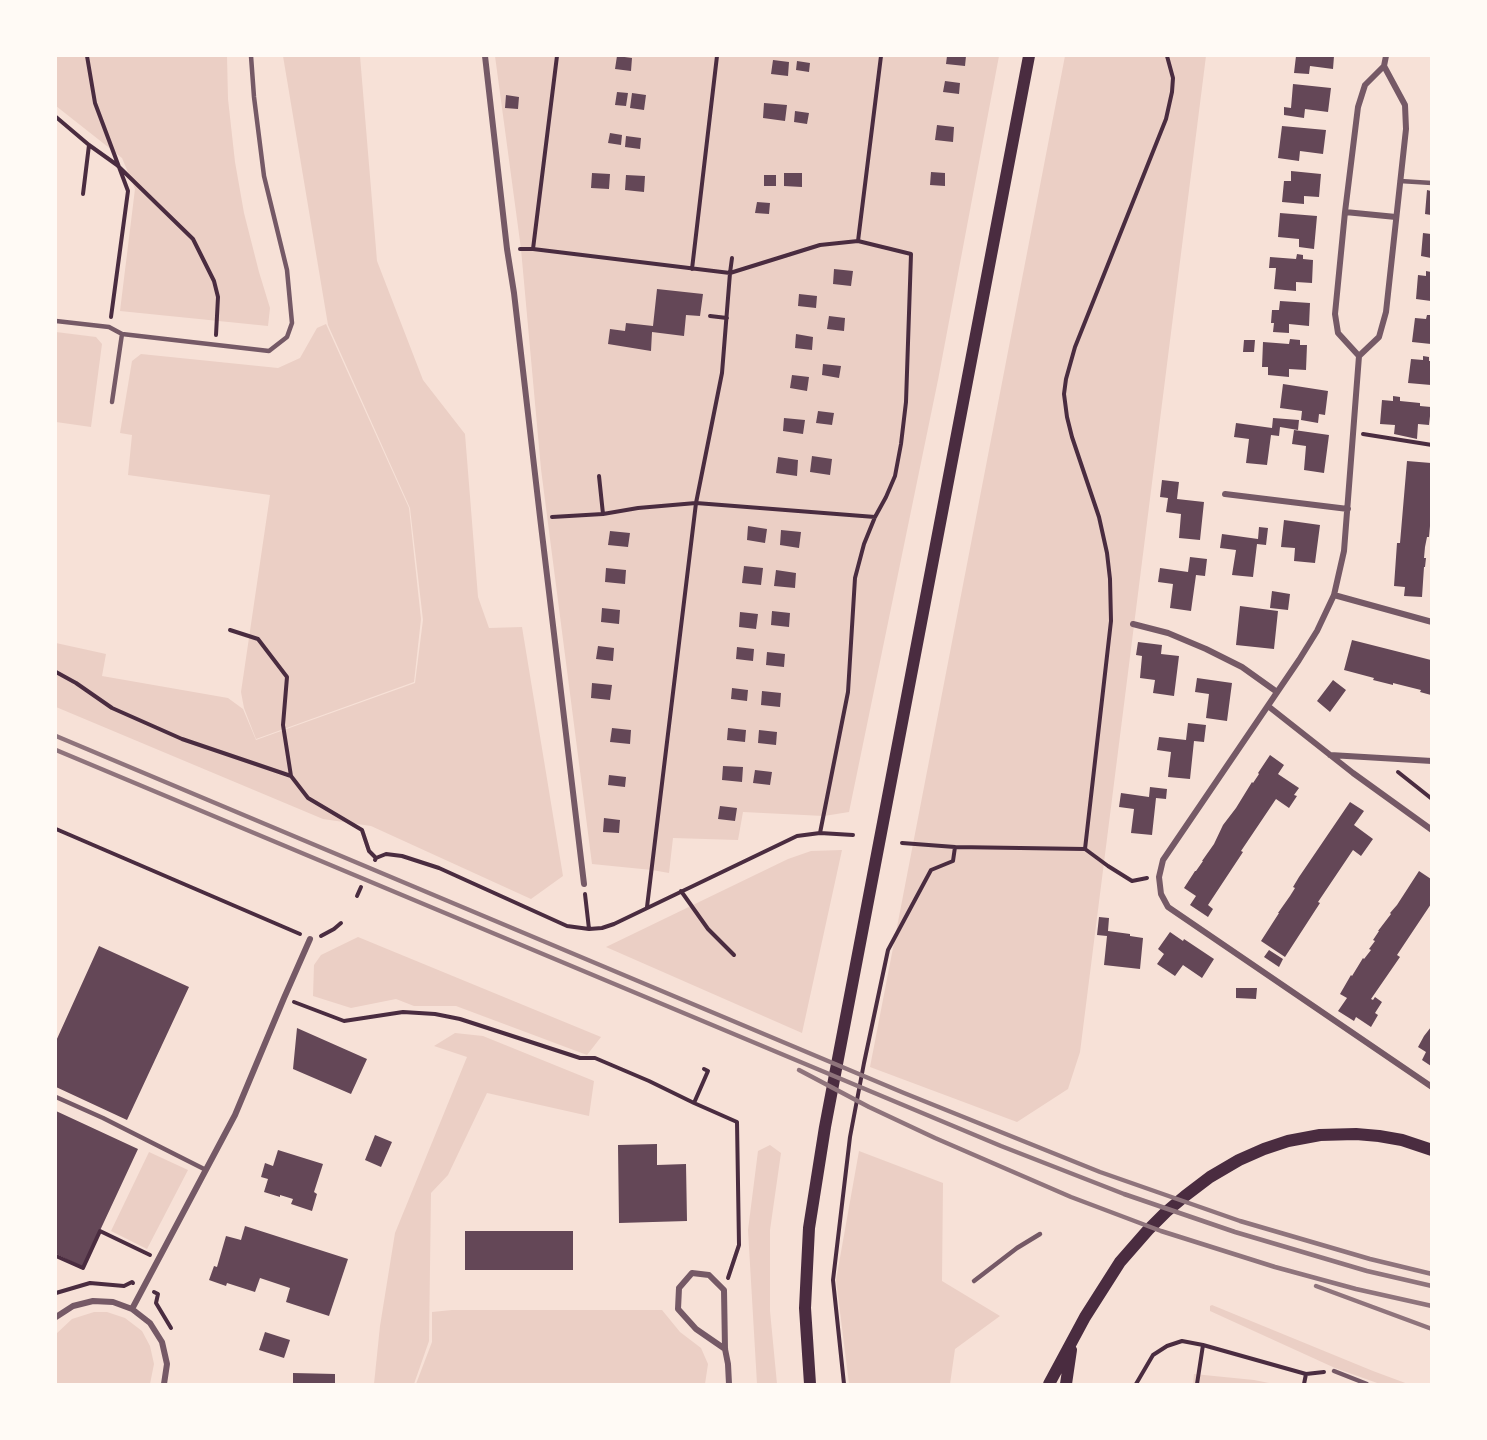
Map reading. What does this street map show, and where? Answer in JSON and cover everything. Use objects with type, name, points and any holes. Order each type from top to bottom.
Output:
[{"type":"main road","points":[[810,1384],[805,1308],[809,1228],[825,1127],[1029,56]]},
{"type":"main road","points":[[1049,1384],[1085,1317],[1120,1262],[1166,1212],[1210,1177],[1264,1149],[1288,1141],[1320,1136],[1356,1134],[1379,1136],[1402,1140],[1431,1150]]},
{"type":"main road","points":[[1066,1384],[1072,1342]]},
{"type":"street","points":[[485,56],[584,884]]},
{"type":"street","points":[[1359,356],[1338,333],[1335,314],[1358,107],[1365,85],[1384,66],[1386,56]]},
{"type":"street","points":[[1384,66],[1404,105],[1406,129],[1386,312],[1378,337],[1359,356],[1344,551],[1334,595],[1317,632],[1163,860],[1159,876],[1161,894],[1168,907],[1431,1087]]},
{"type":"street","points":[[1345,212],[1396,217]]},
{"type":"street","points":[[1225,494],[1348,509]]},
{"type":"street","points":[[1334,595],[1431,622]]},
{"type":"street","points":[[1133,624],[1168,633],[1199,646],[1242,667],[1277,692]]},
{"type":"street","points":[[1268,706],[1431,830]]},
{"type":"street","points":[[1330,754],[1431,761]]},
{"type":"street","points":[[132,1309],[235,1115],[310,939]]},
{"type":"street","points":[[725,1349],[696,1329],[678,1309],[679,1288],[692,1273],[709,1275],[724,1290],[725,1349],[729,1384]]},
{"type":"street","points":[[56,1317],[73,1306],[93,1301],[113,1302],[132,1309],[150,1323],[162,1342],[167,1364],[164,1384]]},
{"type":"lane","points":[[56,321],[110,327],[122,334],[270,351],[287,337],[292,323],[287,270],[264,176],[251,56]]},
{"type":"lane","points":[[1400,180],[1431,183]]},
{"type":"lane","points":[[112,402],[122,334]]},
{"type":"lane","points":[[56,1097],[206,1170]]},
{"type":"lane","points":[[974,1281],[1017,1248],[1040,1234]]},
{"type":"lane","points":[[1334,1371],[1367,1384]]},
{"type":"path","points":[[87,56],[95,103],[128,191],[110,327]]},
{"type":"path","points":[[533,249],[557,56]]},
{"type":"path","points":[[692,269],[717,56]]},
{"type":"path","points":[[858,241],[881,56]]},
{"type":"path","points":[[1085,849],[1111,621],[1110,579],[1099,517],[1072,437],[1064,394],[1075,347],[1166,119],[1173,78],[1167,56]]},
{"type":"path","points":[[56,117],[117,165],[193,239],[214,281],[218,297],[215,344]]},
{"type":"path","points":[[83,194],[89,145]]},
{"type":"path","points":[[507,249],[533,249],[730,273],[820,245],[858,241],[911,254],[906,402],[901,444],[895,476],[864,544],[855,578],[848,693],[820,833]]},
{"type":"path","points":[[647,907],[696,503],[722,373],[732,258]]},
{"type":"path","points":[[710,316],[727,318]]},
{"type":"path","points":[[1354,432],[1431,445]]},
{"type":"path","points":[[599,476],[603,514]]},
{"type":"path","points":[[540,517],[603,514],[638,508],[696,503],[875,517]]},
{"type":"path","points":[[230,630],[258,639],[287,676],[283,725],[291,776],[308,798],[362,830],[369,851],[375,859],[387,854],[402,856],[439,868],[567,926],[589,929],[614,924],[797,836],[820,833],[853,835]]},
{"type":"path","points":[[56,672],[112,708],[182,739],[291,776]]},
{"type":"path","points":[[1378,757],[1431,799]]},
{"type":"path","points":[[56,829],[310,939],[320,937],[341,923]]},
{"type":"path","points":[[902,843],[955,847],[1085,849],[1132,880],[1159,876]]},
{"type":"path","points":[[844,1384],[833,1280],[850,1137],[864,1063],[888,950],[931,870],[952,861],[955,847]]},
{"type":"path","points":[[584,884],[589,929]]},
{"type":"path","points":[[357,896],[361,887]]},
{"type":"path","points":[[681,891],[708,929],[734,955]]},
{"type":"path","points":[[284,998],[344,1022],[403,1012],[435,1014],[460,1019],[579,1058],[595,1058],[737,1122],[739,1245],[724,1290]]},
{"type":"path","points":[[694,1103],[708,1071],[704,1068]]},
{"type":"path","points":[[56,1256],[84,1268],[100,1231],[158,1259]]},
{"type":"path","points":[[1136,1384],[1153,1355],[1167,1346],[1182,1341],[1306,1374],[1334,1371]]},
{"type":"path","points":[[1197,1384],[1203,1345]]},
{"type":"path","points":[[1304,1384],[1306,1374]]},
{"type":"shaded area","points":[[56,56],[227,56],[228,99],[235,162],[244,213],[270,308],[268,326],[120,311],[135,189],[122,158],[56,106]]},
{"type":"shaded area","points":[[283,56],[360,56],[377,261],[423,380],[465,434],[478,597],[489,628],[522,627],[563,876],[531,899],[371,826],[323,819],[56,707],[56,643],[106,654],[102,676],[228,698],[243,709],[256,740],[415,683],[423,620],[410,508],[328,325]]},
{"type":"shaded area","points":[[495,56],[999,56],[938,380],[849,812],[824,816],[743,812],[738,840],[673,838],[669,873],[592,864],[541,469],[521,249]]},
{"type":"shaded area","points":[[1065,56],[1206,56],[1080,1052],[1068,1089],[1017,1122],[870,1067]]},
{"type":"shaded area","points":[[326,324],[409,508],[421,619],[414,682],[256,739],[244,708],[241,692],[270,495],[128,475],[132,435],[120,433],[132,361],[141,354],[278,368],[300,358],[317,328]]},
{"type":"shaded area","points":[[56,332],[96,337],[102,344],[91,427],[56,422]]},
{"type":"shaded area","points":[[842,850],[802,1033],[606,947],[788,859],[811,851]]},
{"type":"shaded area","points":[[358,937],[601,1037],[587,1055],[456,1006],[414,1006],[396,999],[351,1008],[313,996],[314,965],[321,955]]},
{"type":"shaded area","points":[[455,1033],[483,1036],[594,1081],[589,1116],[487,1093],[448,1175],[431,1193],[429,1341],[414,1384],[374,1384],[380,1326],[395,1233],[467,1057],[434,1046]]},
{"type":"shaded area","points":[[770,1145],[781,1153],[770,1230],[770,1311],[777,1384],[757,1384],[748,1230],[758,1151]]},
{"type":"shaded area","points":[[859,1151],[943,1183],[942,1281],[1000,1316],[955,1349],[950,1384],[849,1384],[836,1280]]},
{"type":"shaded area","points":[[149,1152],[188,1170],[147,1249],[111,1231]]},
{"type":"shaded area","points":[[1212,1305],[1408,1384],[1380,1384],[1335,1368],[1210,1311]]},
{"type":"shaded area","points":[[452,1310],[662,1310],[680,1332],[701,1348],[708,1364],[705,1384],[416,1384],[432,1342],[432,1312]]},
{"type":"shaded area","points":[[94,1312],[107,1312],[125,1318],[142,1331],[150,1346],[154,1364],[150,1384],[56,1384],[56,1334],[72,1319]]},
{"type":"shaded area","points":[[1194,1374],[1254,1380],[1274,1384],[1193,1384]]},
{"type":"building","points":[[617,56],[632,58],[631,71],[615,69]]},
{"type":"building","points":[[947,56],[966,56],[965,66],[946,64]]},
{"type":"building","points":[[1296,56],[1334,56],[1333,69],[1310,66],[1309,74],[1294,73]]},
{"type":"building","points":[[773,60],[789,62],[788,76],[771,74]]},
{"type":"building","points":[[797,61],[810,63],[809,72],[796,70]]},
{"type":"building","points":[[945,81],[960,83],[959,94],[943,92]]},
{"type":"building","points":[[1293,84],[1331,88],[1328,112],[1305,109],[1304,118],[1284,115],[1284,107],[1291,108]]},
{"type":"building","points":[[617,92],[628,93],[626,106],[615,105]]},
{"type":"building","points":[[632,93],[646,95],[644,110],[630,108]]},
{"type":"building","points":[[506,95],[519,97],[518,109],[505,108]]},
{"type":"building","points":[[764,103],[787,105],[785,121],[763,118]]},
{"type":"building","points":[[795,111],[809,113],[807,124],[794,122]]},
{"type":"building","points":[[937,125],[954,127],[953,142],[935,140]]},
{"type":"building","points":[[1282,126],[1326,130],[1323,154],[1300,151],[1299,161],[1278,158]]},
{"type":"building","points":[[610,133],[622,135],[621,145],[608,143]]},
{"type":"building","points":[[626,136],[641,138],[640,149],[625,147]]},
{"type":"building","points":[[1291,171],[1321,174],[1319,197],[1304,196],[1304,204],[1282,202],[1284,181],[1291,181]]},
{"type":"building","points":[[931,172],[945,173],[945,186],[930,185]]},
{"type":"building","points":[[592,173],[610,174],[609,189],[591,188]]},
{"type":"building","points":[[784,173],[802,173],[802,187],[784,186]]},
{"type":"building","points":[[626,175],[645,176],[644,192],[625,190]]},
{"type":"building","points":[[764,175],[776,175],[776,186],[764,186]]},
{"type":"building","points":[[1427,190],[1431,191],[1431,215],[1425,214]]},
{"type":"building","points":[[757,202],[770,203],[769,214],[755,213]]},
{"type":"building","points":[[1280,213],[1317,216],[1314,249],[1299,247],[1299,239],[1278,237]]},
{"type":"building","points":[[1423,233],[1431,234],[1431,258],[1421,256]]},
{"type":"building","points":[[1297,254],[1303,255],[1303,259],[1313,260],[1312,283],[1296,282],[1296,291],[1274,289],[1276,268],[1269,268],[1270,257],[1296,259]]},
{"type":"building","points":[[834,269],[853,271],[851,286],[833,284]]},
{"type":"building","points":[[1426,271],[1431,272],[1431,301],[1416,299],[1418,275],[1426,276]]},
{"type":"building","points":[[657,289],[703,294],[700,316],[686,315],[684,336],[652,332],[651,351],[608,344],[610,329],[625,331],[626,323],[653,326]]},
{"type":"building","points":[[799,294],[817,296],[816,308],[798,306]]},
{"type":"building","points":[[1280,301],[1310,303],[1309,326],[1289,324],[1289,333],[1273,332],[1272,310],[1279,310]]},
{"type":"building","points":[[1427,315],[1431,315],[1431,344],[1412,342],[1415,318],[1426,319]]},
{"type":"building","points":[[829,316],[845,318],[844,331],[827,329]]},
{"type":"building","points":[[796,334],[813,337],[812,350],[795,348]]},
{"type":"building","points":[[1290,339],[1300,340],[1300,345],[1307,345],[1306,370],[1289,369],[1289,377],[1268,375],[1268,367],[1262,367],[1263,342],[1289,344]]},
{"type":"building","points":[[1244,340],[1255,340],[1254,352],[1243,352]]},
{"type":"building","points":[[1423,356],[1429,357],[1431,361],[1431,385],[1408,383],[1411,359],[1423,360]]},
{"type":"building","points":[[823,364],[841,366],[839,378],[822,375]]},
{"type":"building","points":[[792,375],[809,377],[807,391],[790,388]]},
{"type":"building","points":[[1283,384],[1328,391],[1325,415],[1319,414],[1318,423],[1301,420],[1302,411],[1280,408]]},
{"type":"building","points":[[1393,396],[1400,397],[1400,401],[1420,403],[1420,406],[1431,407],[1429,425],[1418,424],[1417,439],[1394,434],[1395,425],[1380,424],[1382,400],[1393,401]]},
{"type":"building","points":[[818,411],[834,413],[832,425],[816,423]]},
{"type":"building","points":[[784,418],[805,420],[803,434],[783,431]]},
{"type":"building","points":[[1273,418],[1299,420],[1298,430],[1280,427],[1279,436],[1271,435],[1267,465],[1246,463],[1249,439],[1234,437],[1236,423],[1272,428]]},
{"type":"building","points":[[1294,430],[1329,435],[1324,473],[1304,470],[1306,446],[1292,444]]},
{"type":"building","points":[[812,456],[832,459],[830,475],[810,472]]},
{"type":"building","points":[[778,457],[798,460],[797,476],[776,473]]},
{"type":"building","points":[[1407,461],[1431,463],[1431,526],[1425,547],[1422,597],[1404,596],[1405,587],[1394,586]]},
{"type":"building","points":[[1162,480],[1179,482],[1177,499],[1204,502],[1200,540],[1179,538],[1181,514],[1166,512],[1168,498],[1160,497]]},
{"type":"building","points":[[1284,520],[1320,525],[1315,563],[1294,561],[1295,548],[1281,547]]},
{"type":"building","points":[[748,526],[767,529],[765,543],[747,540]]},
{"type":"building","points":[[1259,527],[1268,528],[1266,545],[1257,544],[1253,577],[1232,575],[1236,550],[1220,548],[1222,534],[1258,539]]},
{"type":"building","points":[[781,530],[801,532],[799,548],[780,545]]},
{"type":"building","points":[[610,531],[630,533],[628,547],[608,545]]},
{"type":"building","points":[[1190,557],[1207,559],[1205,576],[1196,575],[1191,611],[1170,608],[1173,584],[1158,582],[1160,568],[1188,572]]},
{"type":"building","points":[[744,566],[763,568],[761,585],[742,583]]},
{"type":"building","points":[[606,568],[626,570],[625,584],[605,582]]},
{"type":"building","points":[[776,570],[796,573],[795,588],[774,586]]},
{"type":"building","points":[[1272,591],[1290,594],[1288,610],[1270,608]]},
{"type":"building","points":[[1240,606],[1278,611],[1274,649],[1236,645]]},
{"type":"building","points":[[602,608],[620,610],[619,624],[601,622]]},
{"type":"building","points":[[772,611],[790,613],[789,627],[771,625]]},
{"type":"building","points":[[740,612],[758,614],[756,629],[739,627]]},
{"type":"building","points":[[1352,640],[1431,660],[1431,695],[1420,692],[1421,690],[1373,680],[1374,678],[1344,670]]},
{"type":"building","points":[[1138,642],[1162,645],[1161,654],[1179,656],[1174,696],[1153,693],[1155,680],[1140,678],[1142,656],[1136,655]]},
{"type":"building","points":[[598,646],[614,648],[613,661],[596,659]]},
{"type":"building","points":[[737,647],[754,649],[753,661],[736,659]]},
{"type":"building","points":[[767,652],[785,654],[784,667],[766,665]]},
{"type":"building","points":[[1197,678],[1232,683],[1227,721],[1206,718],[1209,694],[1195,692]]},
{"type":"building","points":[[1333,680],[1346,690],[1330,712],[1317,701]]},
{"type":"building","points":[[592,683],[612,685],[610,700],[591,698]]},
{"type":"building","points":[[732,688],[748,690],[747,701],[731,699]]},
{"type":"building","points":[[762,691],[781,693],[780,707],[761,705]]},
{"type":"building","points":[[1188,723],[1206,725],[1204,742],[1194,741],[1190,779],[1168,777],[1171,752],[1157,750],[1159,737],[1186,740]]},
{"type":"building","points":[[612,728],[631,730],[630,744],[610,742]]},
{"type":"building","points":[[728,728],[746,730],[745,742],[727,740]]},
{"type":"building","points":[[759,730],[777,732],[776,745],[758,743]]},
{"type":"building","points":[[1270,755],[1284,765],[1278,774],[1299,788],[1294,795],[1297,796],[1289,808],[1276,799],[1208,905],[1213,909],[1208,917],[1190,905],[1196,896],[1184,888]]},
{"type":"building","points":[[723,766],[743,767],[742,782],[722,780]]},
{"type":"building","points":[[755,770],[772,772],[770,785],[753,783]]},
{"type":"building","points":[[609,775],[626,777],[625,787],[608,785]]},
{"type":"building","points":[[1150,787],[1167,789],[1166,799],[1156,798],[1152,835],[1131,833],[1134,809],[1119,807],[1121,793],[1149,797]]},
{"type":"building","points":[[1350,802],[1364,811],[1354,825],[1373,839],[1361,856],[1353,850],[1285,957],[1261,941],[1295,888],[1293,887],[1299,877]]},
{"type":"building","points":[[720,806],[737,808],[735,821],[718,819]]},
{"type":"building","points":[[604,818],[620,820],[619,833],[603,832]]},
{"type":"building","points":[[1419,871],[1431,879],[1431,904],[1397,955],[1400,957],[1371,999],[1375,997],[1382,1002],[1375,1013],[1378,1015],[1371,1027],[1356,1017],[1354,1021],[1338,1011],[1347,998],[1340,994],[1351,975],[1371,950],[1369,949],[1378,931]]},
{"type":"building","points":[[1099,917],[1109,918],[1108,931],[1143,938],[1140,969],[1104,965],[1107,936],[1097,935]]},
{"type":"building","points":[[1170,932],[1214,959],[1202,978],[1183,965],[1175,976],[1157,964],[1164,954],[1158,949]]},
{"type":"building","points":[[99,946],[189,987],[127,1120],[56,1087],[56,1041]]},
{"type":"building","points":[[1269,950],[1283,959],[1279,967],[1264,957]]},
{"type":"building","points":[[1236,988],[1257,988],[1256,999],[1236,998]]},
{"type":"building","points":[[1431,1027],[1431,1066],[1422,1060],[1426,1052],[1418,1047]]},
{"type":"building","points":[[297,1028],[367,1059],[351,1094],[293,1069]]},
{"type":"building","points":[[56,1111],[138,1149],[83,1267],[56,1254]]},
{"type":"building","points":[[375,1135],[392,1142],[381,1167],[365,1160]]},
{"type":"building","points":[[657,1144],[657,1165],[686,1164],[687,1221],[619,1223],[618,1145]]},
{"type":"building","points":[[278,1150],[323,1164],[314,1192],[317,1194],[312,1211],[291,1204],[293,1199],[264,1192],[268,1179],[261,1177],[265,1163],[273,1166]]},
{"type":"building","points":[[245,1226],[348,1259],[329,1316],[286,1302],[290,1288],[260,1278],[255,1292],[209,1280],[214,1266],[217,1267],[226,1236],[241,1240]]},
{"type":"building","points":[[465,1231],[573,1231],[573,1270],[465,1270]]},
{"type":"building","points":[[265,1332],[290,1340],[284,1358],[259,1350]]},
{"type":"building","points":[[293,1373],[335,1374],[335,1384],[293,1384]]},
{"type":"railway","points":[[56,736],[904,1093],[1100,1172],[1240,1221],[1370,1259],[1432,1274]]},
{"type":"railway","points":[[56,750],[1001,1146],[1124,1194],[1235,1232],[1367,1271],[1432,1286]]},
{"type":"railway","points":[[799,1070],[935,1138],[1071,1197],[1161,1231],[1275,1267],[1356,1289],[1432,1306]]},
{"type":"railway","points":[[1316,1286],[1432,1329]]}]
